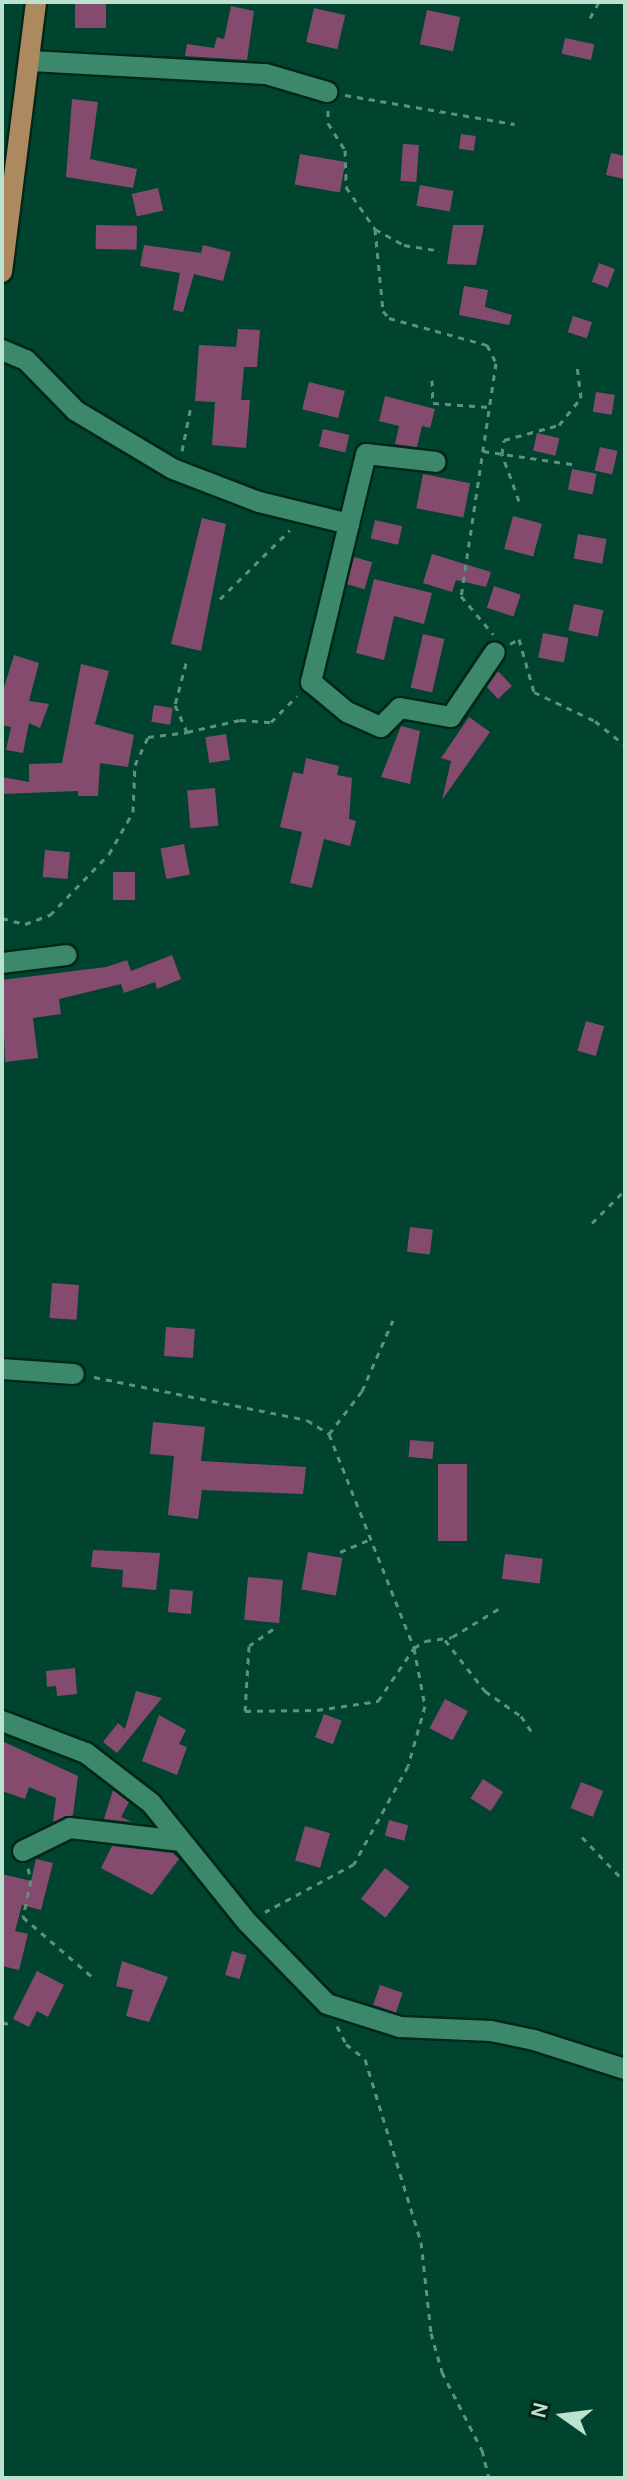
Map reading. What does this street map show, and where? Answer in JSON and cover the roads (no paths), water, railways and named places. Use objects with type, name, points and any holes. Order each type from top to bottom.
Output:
[{"type":"main road","points":[[2,272],[31,61],[36,2]]},
{"type":"street","points":[[31,61],[266,74],[327,92]]},
{"type":"street","points":[[2,350],[26,360],[76,411],[173,469],[259,502],[349,524]]},
{"type":"street","points":[[436,462],[366,454],[311,682],[347,712],[381,727],[400,708],[451,717],[495,652]]},
{"type":"street","points":[[2,963],[67,955]]},
{"type":"street","points":[[2,1369],[74,1374]]},
{"type":"street","points":[[2,1721],[86,1753],[151,1803],[248,1923],[327,2004],[400,2027],[491,2031],[534,2040],[625,2069]]},
{"type":"street","points":[[23,1851],[70,1828],[180,1841]]}]
